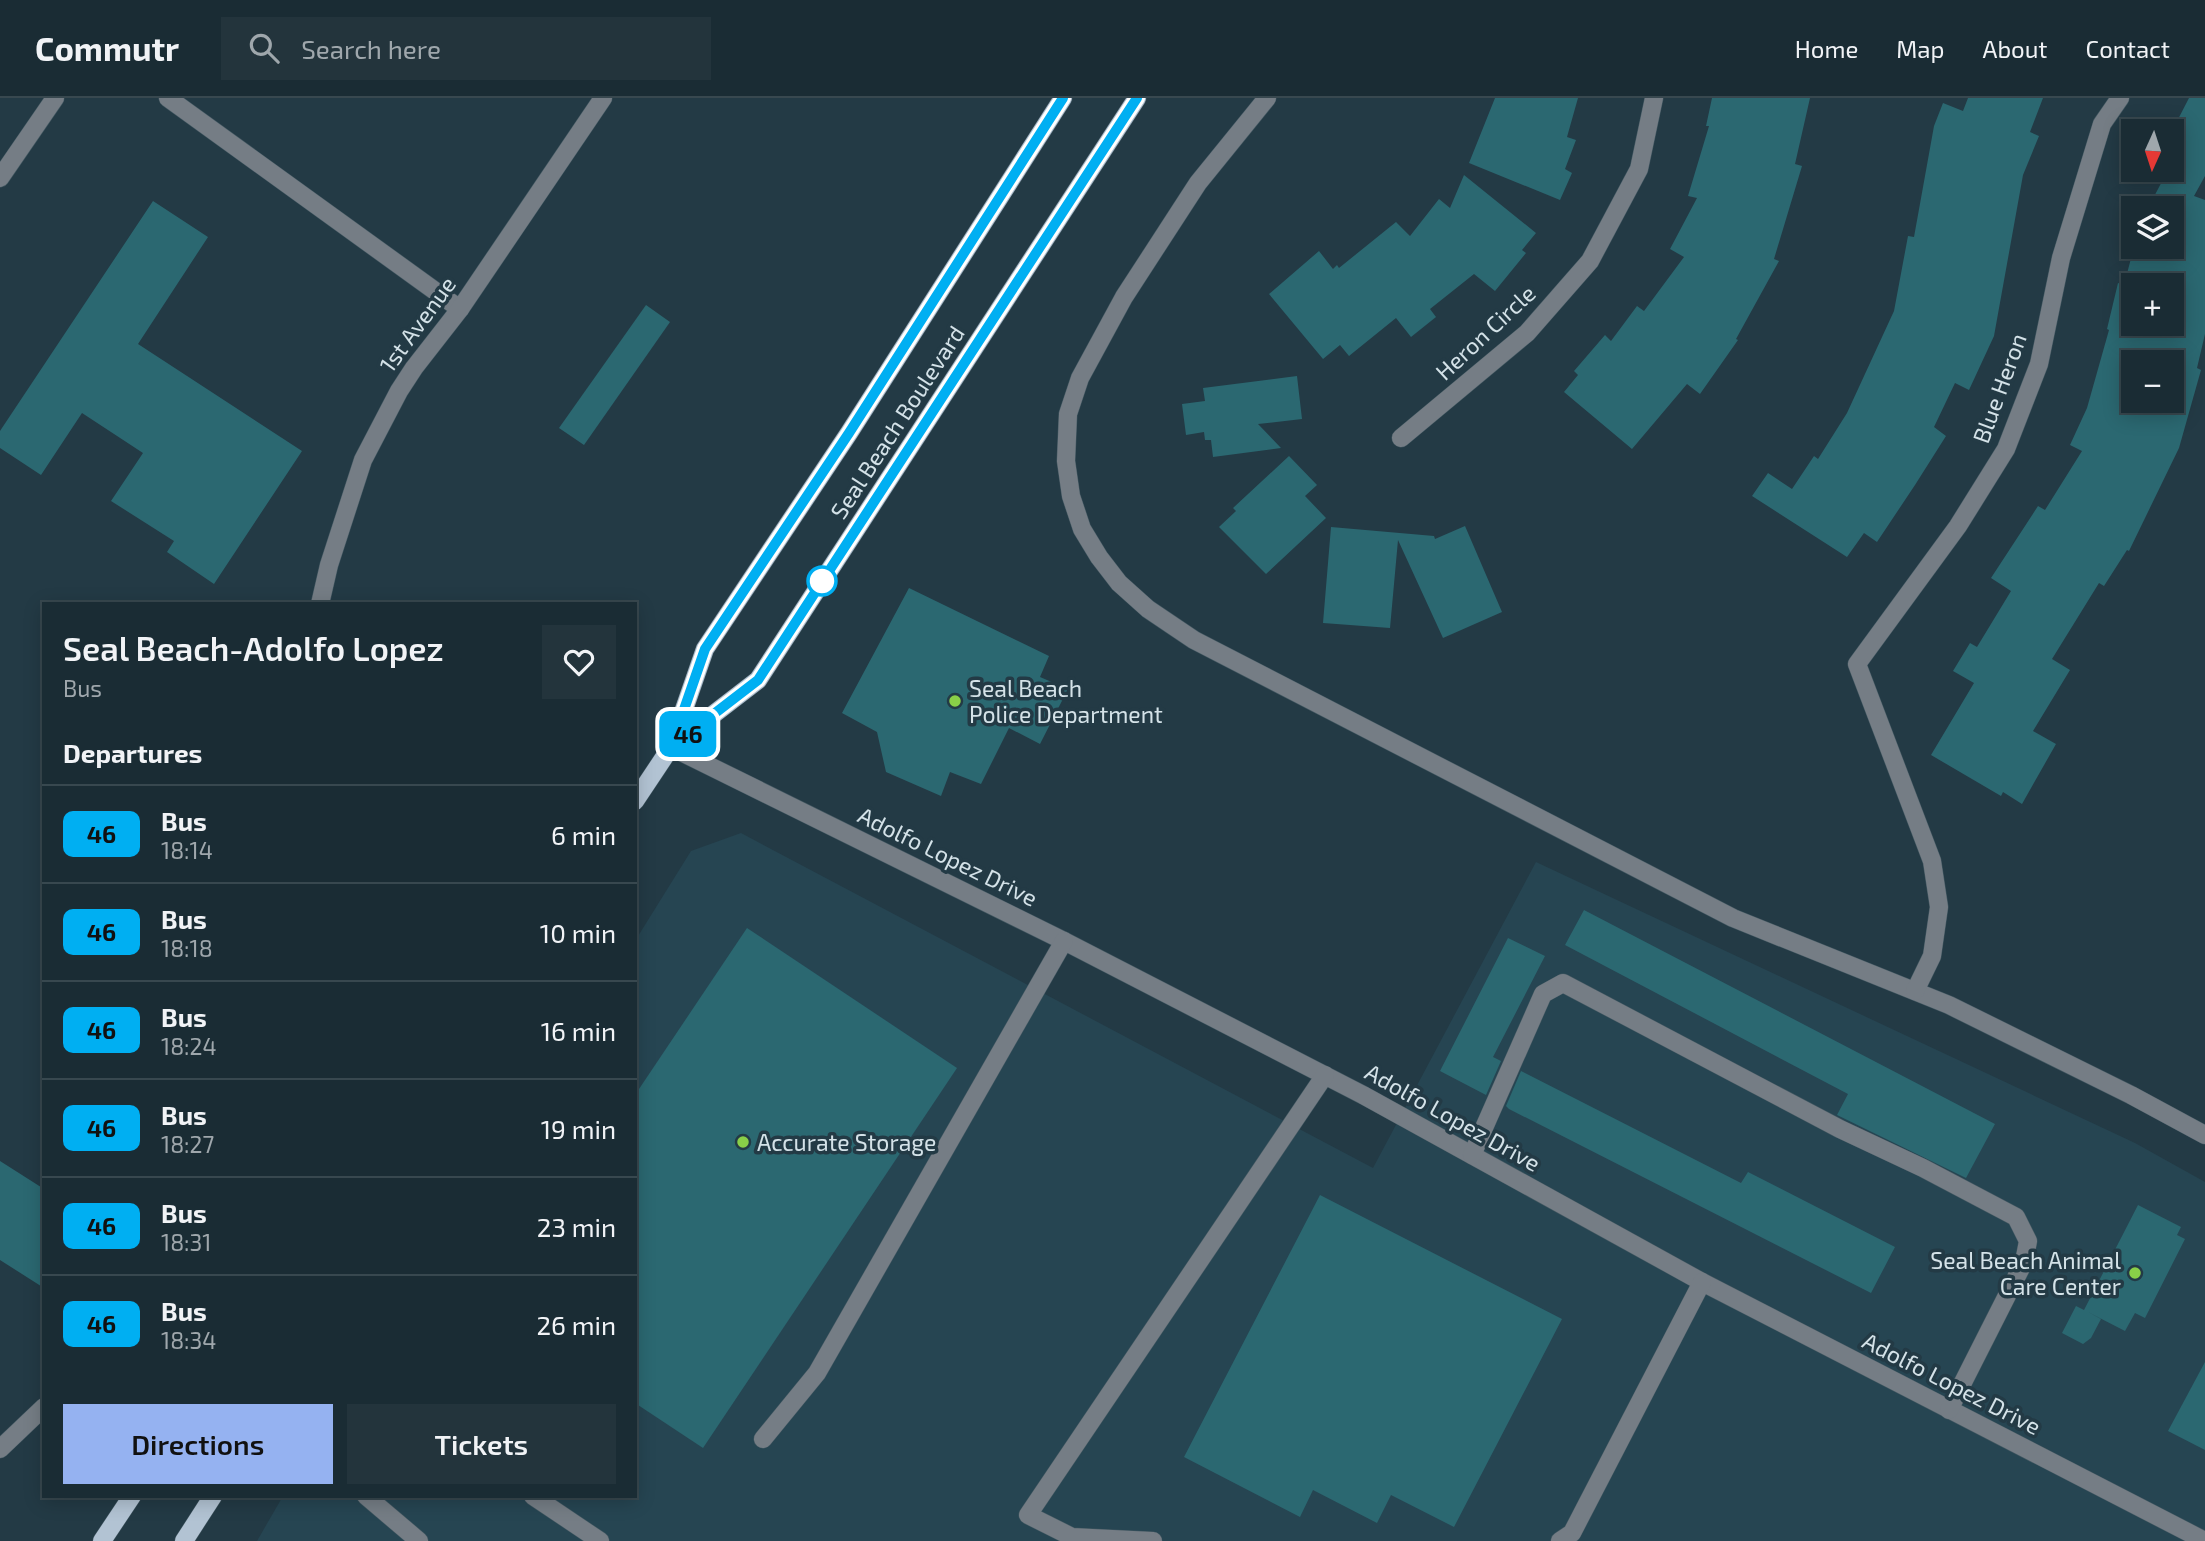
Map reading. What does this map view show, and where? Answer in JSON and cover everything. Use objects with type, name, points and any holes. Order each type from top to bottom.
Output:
[{"type":"main road","name":"Seal Beach Boulevard","points":[[637,798],[671,747],[705,649],[849,433],[1063,98]]},
{"type":"main road","name":"Seal Beach Boulevard","points":[[671,747],[758,680],[1137,98]]},
{"type":"main road","points":[[102,1541],[131,1498]]},
{"type":"main road","points":[[184,1541],[212,1498]]},
{"type":"street","points":[[0,178],[55,98]]},
{"type":"street","points":[[168,98],[460,309]]},
{"type":"street","name":"1st Avenue","points":[[320,602],[329,565],[363,460],[414,368],[460,309],[603,98]]},
{"type":"street","points":[[1267,98],[1198,183],[1124,297],[1080,378],[1068,414],[1066,461],[1071,496],[1082,529],[1119,583],[1148,609],[1194,640],[1733,918],[1949,1005],[2205,1135]]},
{"type":"street","name":"Heron Circle","points":[[1401,438],[1527,333],[1590,261],[1639,169],[1654,98]]},
{"type":"street","name":"Blue Heron","points":[[1915,991],[1932,956],[1939,906],[1932,861],[1857,664],[1958,526],[2006,449],[2039,364],[2061,258],[2102,124],[2120,98]]},
{"type":"street","name":"Adolfo Lopez Drive","points":[[671,747],[1064,941],[1325,1075],[1702,1282],[2205,1541]]},
{"type":"street","points":[[763,1439],[817,1373],[1064,941]]},
{"type":"street","points":[[1472,1155],[1543,994],[1563,983],[1840,1129],[2017,1217],[2028,1241],[2021,1272],[1950,1410]]},
{"type":"street","points":[[1153,1541],[1072,1536],[1028,1515],[1325,1075]]},
{"type":"street","points":[[1560,1541],[1573,1533],[1702,1282]]},
{"type":"street","points":[[0,1449],[42,1409]]},
{"type":"street","points":[[368,1498],[419,1541]]},
{"type":"street","points":[[536,1498],[600,1541]]},
{"type":"shaded area","points":[[741,833],[1373,1168],[1536,862],[2135,1143],[2205,1182],[2205,1541],[257,1541],[282,1498],[637,1498],[637,938],[691,851]]},
{"type":"building","points":[[1495,98],[1578,98],[1567,137],[1576,140],[1565,169],[1572,173],[1560,200],[1469,163]]},
{"type":"building","points":[[1712,98],[1810,98],[1795,164],[1802,166],[1774,259],[1779,261],[1736,339],[1738,340],[1700,394],[1687,384],[1632,449],[1564,392],[1578,375],[1574,371],[1605,335],[1611,341],[1637,306],[1644,311],[1684,257],[1670,249],[1697,198],[1688,196],[1709,126],[1706,126]]},
{"type":"building","points":[[1968,98],[2043,98],[2030,132],[2039,136],[2023,175],[1994,336],[1969,390],[1955,383],[1934,427],[1946,436],[1915,485],[1877,542],[1864,533],[1847,557],[1752,496],[1768,473],[1792,489],[1814,456],[1818,459],[1847,413],[1894,311],[1908,236],[1914,237],[1934,126],[1943,103],[1963,111]]},
{"type":"building","points":[[2189,98],[2205,98],[2205,176],[2194,196],[2205,200],[2205,334],[2197,368],[2201,370],[2179,448],[2129,551],[2127,550],[2104,586],[2099,583],[2052,659],[2070,670],[2033,731],[2056,744],[2022,804],[2003,792],[2001,796],[1931,755],[1974,683],[1953,671],[1970,643],[1977,647],[2011,591],[1991,578],[2038,506],[2045,510],[2082,451],[2070,445],[2087,408],[2109,330],[2107,329],[2118,283],[2121,284],[2121,336],[2184,336],[2184,273],[2127,273],[2131,259],[2184,259],[2184,196],[2154,196],[2162,182],[2184,182],[2184,119],[2178,119]]},
{"type":"building","points":[[1464,175],[1536,233],[1522,250],[1526,253],[1495,291],[1474,274],[1430,309],[1436,317],[1411,337],[1396,318],[1349,356],[1340,345],[1323,359],[1269,294],[1319,251],[1333,269],[1337,265],[1339,268],[1396,222],[1410,236],[1439,199],[1450,208]]},
{"type":"building","points":[[153,201],[208,237],[138,344],[302,451],[214,584],[167,552],[174,541],[111,501],[143,453],[82,413],[41,475],[0,448],[0,431]]},
{"type":"building","points":[[646,305],[670,322],[584,445],[559,428]]},
{"type":"building","points":[[1297,376],[1302,419],[1258,424],[1281,448],[1213,457],[1211,440],[1205,440],[1204,432],[1186,435],[1182,404],[1205,401],[1203,388]]},
{"type":"building","points":[[1289,456],[1317,485],[1305,496],[1326,518],[1266,574],[1219,527],[1236,511],[1233,508]]},
{"type":"building","points":[[1465,526],[1502,612],[1443,638],[1398,540],[1390,628],[1323,623],[1331,527],[1434,536],[1435,539]]},
{"type":"building","name":"Seal Beach Police Department","points":[[909,588],[1049,656],[1040,677],[1068,689],[1040,744],[1009,728],[981,784],[950,772],[941,796],[886,772],[877,732],[842,713]]},
{"type":"building","points":[[1584,910],[1995,1124],[1966,1178],[1837,1115],[1848,1094],[1565,945]]},
{"type":"building","points":[[747,928],[957,1068],[703,1448],[637,1404],[637,1092]]},
{"type":"building","points":[[1508,938],[1545,956],[1493,1057],[1501,1061],[1486,1095],[1440,1071]]},
{"type":"building","points":[[1521,1071],[1741,1183],[1748,1172],[1895,1247],[1871,1293],[1509,1109],[1506,1106]]},
{"type":"building","points":[[0,1161],[42,1188],[42,1287],[0,1260]]},
{"type":"building","points":[[1320,1195],[1562,1319],[1454,1527],[1391,1495],[1377,1523],[1313,1490],[1300,1517],[1184,1457]]},
{"type":"building","name":"Seal Beach Animal Care Center","points":[[2138,1205],[2181,1227],[2177,1235],[2185,1239],[2145,1318],[2135,1313],[2125,1331],[2088,1312],[2101,1319],[2091,1338],[2083,1344],[2062,1333],[2076,1306],[2084,1310]]},
{"type":"building","points":[[2205,1362],[2205,1450],[2168,1431]]},
{"type":"bus line","name":"46","points":[[1063,98],[849,433],[705,649],[671,747],[758,680],[1137,98]]},
{"type":"place","name":"Seal Beach Police Department","points":[[955,701]]},
{"type":"place","name":"Accurate Storage","points":[[743,1142]]},
{"type":"place","name":"Seal Beach Animal Care Center","points":[[2135,1273]]}]
